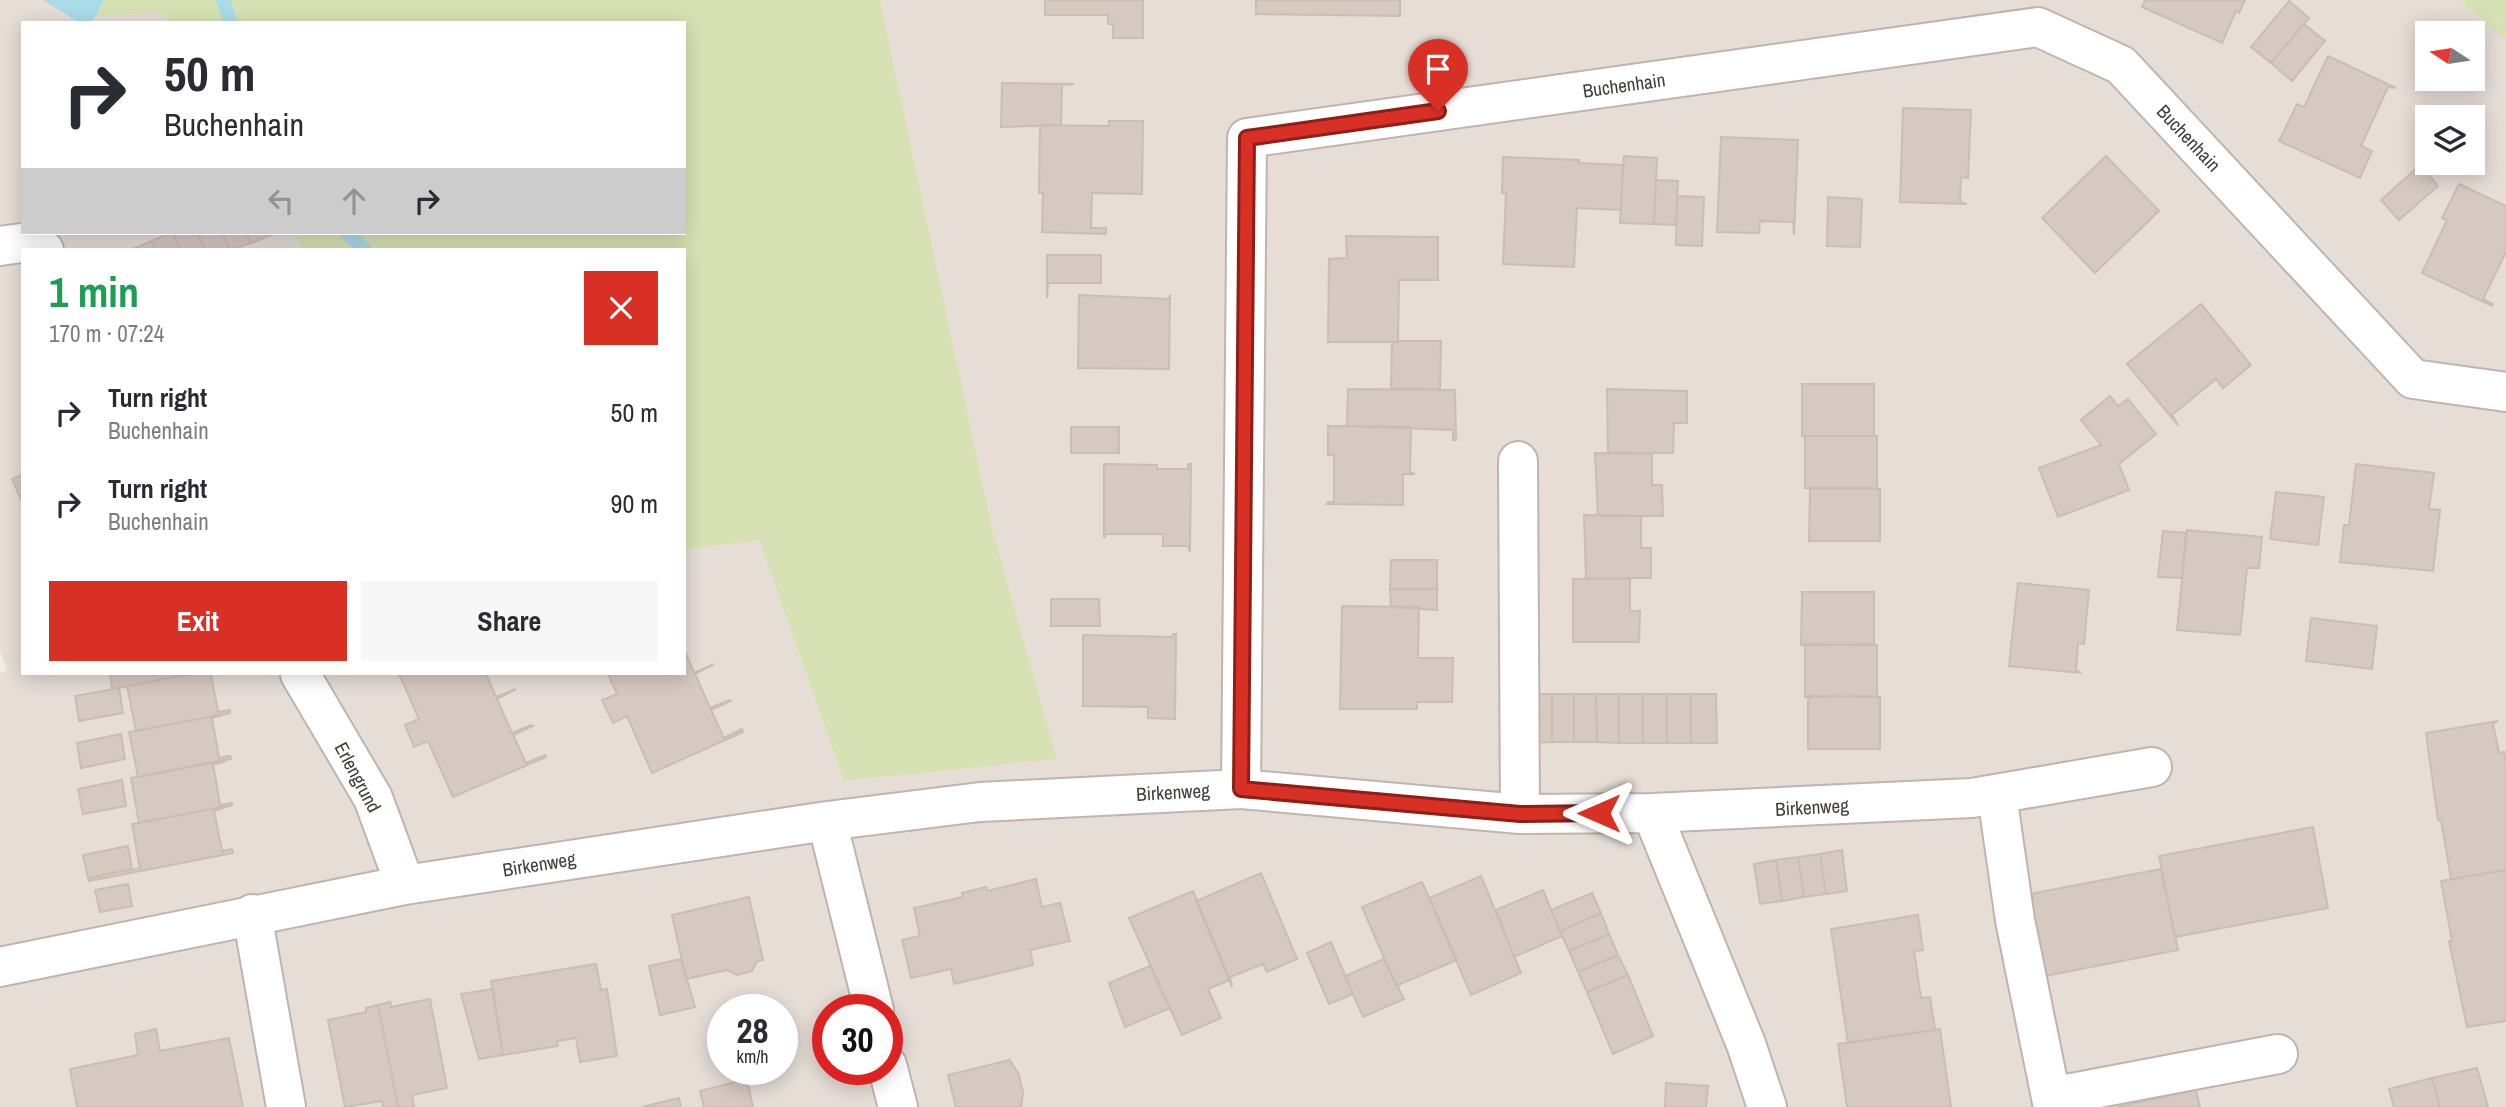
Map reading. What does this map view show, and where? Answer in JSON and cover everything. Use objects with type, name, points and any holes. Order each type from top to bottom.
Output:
[{"type":"street","name":"Buchenhain","points":[[1241,789],[1247,138],[2038,27],[2121,65],[2413,379],[2506,392]]},
{"type":"street","points":[[0,246],[29,243],[40,248]]},
{"type":"street","points":[[1518,461],[1520,814]]},
{"type":"street","name":"Erlengrund","points":[[301,675],[373,798],[405,885]]},
{"type":"street","name":"Birkenweg","points":[[0,967],[405,885],[827,821],[980,802],[1241,789],[1520,814],[1738,811],[1984,796],[2151,767]]},
{"type":"street","points":[[1984,796],[2015,920],[2052,1102],[2278,1054]]},
{"type":"street","points":[[1652,813],[1745,1044],[1767,1107]]},
{"type":"street","points":[[827,821],[870,994]]},
{"type":"street","points":[[252,914],[286,1107]]},
{"type":"street","points":[[892,1085],[898,1107]]},
{"type":"shaded area","points":[[0,0],[43,0],[76,21],[21,21],[21,235],[295,235],[303,248],[21,248],[21,675],[686,675],[686,550],[759,540],[844,781],[1057,759],[992,528],[880,0],[2459,0],[2484,21],[2415,21],[2415,91],[2485,91],[2485,22],[2506,40],[2506,1107],[0,1107],[0,673],[7,671],[0,651]]},
{"type":"shaded area","points":[[163,13],[168,21],[91,21],[96,16]]},
{"type":"green space","points":[[104,0],[880,0],[992,528],[1057,759],[844,781],[759,540],[686,550],[686,248],[303,248],[295,235],[686,235],[686,21],[168,21],[163,13],[96,16]]},
{"type":"green space","points":[[2459,0],[2506,0],[2506,40]]},
{"type":"water","points":[[43,0],[104,0],[91,21],[76,21]]},
{"type":"building","points":[[1045,0],[1143,0],[1143,38],[1113,38],[1113,24],[1108,24],[1108,15],[1045,15]]},
{"type":"building","points":[[1256,0],[1400,0],[1400,16],[1256,14]]},
{"type":"building","points":[[2145,0],[2245,0],[2239,13],[2236,11],[2222,43],[2142,7]]},
{"type":"building","points":[[2289,1],[2309,18],[2271,63],[2251,47]]},
{"type":"building","points":[[2304,24],[2325,41],[2292,81],[2271,63]]},
{"type":"building","points":[[2328,56],[2396,88],[2388,87],[2361,146],[2372,151],[2360,178],[2279,141],[2297,104],[2304,107]]},
{"type":"building","points":[[1002,83],[1074,84],[1062,85],[1061,125],[1001,127]]},
{"type":"building","points":[[1903,108],[1971,110],[1968,178],[1961,177],[1960,202],[1967,204],[1900,202]]},
{"type":"building","points":[[1109,121],[1143,121],[1142,194],[1092,193],[1091,228],[1106,228],[1106,234],[1042,232],[1043,193],[1039,193],[1040,125],[1109,126]]},
{"type":"building","points":[[1721,137],[1798,140],[1794,235],[1793,222],[1760,221],[1759,233],[1717,232]]},
{"type":"building","points":[[1624,156],[1657,158],[1654,224],[1620,223]]},
{"type":"building","points":[[2106,156],[2159,211],[2095,273],[2042,218]]},
{"type":"building","points":[[1503,157],[1623,165],[1621,210],[1577,208],[1574,267],[1503,264],[1506,193],[1502,193]]},
{"type":"building","points":[[2415,169],[2415,175],[2429,175],[2438,186],[2399,220],[2381,200]]},
{"type":"building","points":[[1656,180],[1678,181],[1676,225],[1654,224]]},
{"type":"building","points":[[2459,184],[2506,206],[2506,252],[2483,299],[2493,304],[2492,306],[2422,273],[2447,220],[2442,218]]},
{"type":"building","points":[[1677,196],[1704,197],[1702,246],[1676,245]]},
{"type":"building","points":[[1828,197],[1862,199],[1860,247],[1827,246]]},
{"type":"building","points":[[166,235],[174,235],[180,248],[155,248],[152,241]]},
{"type":"building","points":[[174,235],[199,235],[204,248],[180,248]]},
{"type":"building","points":[[199,235],[223,235],[229,248],[204,248]]},
{"type":"building","points":[[223,235],[247,235],[251,243],[236,248],[229,248]]},
{"type":"building","points":[[247,235],[271,235],[251,243]]},
{"type":"building","points":[[1346,236],[1438,237],[1438,280],[1399,280],[1398,342],[1328,342],[1329,259],[1347,258]]},
{"type":"building","points":[[152,241],[155,248],[134,248]]},
{"type":"building","points":[[1047,255],[1101,255],[1101,283],[1048,283],[1047,298]]},
{"type":"building","points":[[1079,295],[1168,299],[1170,296],[1169,369],[1078,368]]},
{"type":"building","points":[[2201,304],[2251,365],[2223,388],[2216,379],[2172,415],[2178,425],[2127,364]]},
{"type":"building","points":[[1441,341],[1440,389],[1391,389],[1392,343]]},
{"type":"building","points":[[1802,384],[1874,384],[1874,436],[1802,436]]},
{"type":"building","points":[[1348,389],[1455,390],[1456,440],[1453,440],[1453,430],[1347,426]]},
{"type":"building","points":[[1607,389],[1687,391],[1687,423],[1674,423],[1673,453],[1608,453]]},
{"type":"building","points":[[2110,396],[2118,406],[2128,399],[2156,434],[2119,464],[2129,490],[2058,517],[2039,468],[2101,445],[2081,420]]},
{"type":"building","points":[[1328,426],[1411,427],[1410,472],[1415,474],[1403,474],[1403,505],[1327,504],[1334,502],[1334,455],[1328,455]]},
{"type":"building","points":[[1071,427],[1119,427],[1119,453],[1071,453]]},
{"type":"building","points":[[1805,436],[1877,436],[1877,488],[1805,488]]},
{"type":"building","points":[[1595,453],[1652,454],[1652,485],[1662,485],[1663,516],[1598,516]]},
{"type":"building","points":[[1104,464],[1157,465],[1157,469],[1188,469],[1188,464],[1191,464],[1190,552],[1188,546],[1163,546],[1163,534],[1106,534],[1104,538]]},
{"type":"building","points":[[2356,464],[2434,473],[2429,509],[2440,510],[2433,571],[2340,562],[2344,525],[2349,525]]},
{"type":"building","points":[[21,475],[21,499],[12,479]]},
{"type":"building","points":[[1810,489],[1880,489],[1880,541],[1809,541]]},
{"type":"building","points":[[2276,492],[2324,497],[2318,545],[2270,539]]},
{"type":"building","points":[[1584,515],[1641,516],[1641,548],[1651,548],[1651,578],[1586,578]]},
{"type":"building","points":[[2187,530],[2262,537],[2259,568],[2247,568],[2240,635],[2177,630]]},
{"type":"building","points":[[2163,531],[2186,533],[2182,578],[2158,577]]},
{"type":"building","points":[[1391,560],[1437,560],[1437,589],[1390,589]]},
{"type":"building","points":[[1573,579],[1630,579],[1630,611],[1640,611],[1639,642],[1573,642]]},
{"type":"building","points":[[2018,583],[2089,590],[2084,644],[2078,643],[2076,670],[2081,673],[2009,666]]},
{"type":"building","points":[[1390,589],[1437,589],[1437,610],[1391,607]]},
{"type":"building","points":[[1802,592],[1874,592],[1874,644],[1801,645]]},
{"type":"building","points":[[1051,599],[1099,599],[1100,626],[1051,626]]},
{"type":"building","points":[[1342,606],[1419,607],[1418,658],[1453,658],[1452,702],[1417,702],[1417,709],[1340,709]]},
{"type":"building","points":[[2311,618],[2377,626],[2372,669],[2306,661]]},
{"type":"building","points":[[1173,634],[1176,634],[1175,719],[1148,718],[1148,707],[1083,706],[1083,635],[1173,637]]},
{"type":"building","points":[[1805,644],[1877,645],[1877,696],[1805,697]]},
{"type":"building","points":[[686,654],[694,673],[714,664],[695,674],[710,708],[731,701],[711,710],[724,738],[742,729],[743,732],[652,773],[627,716],[613,723],[602,700],[617,694],[608,675],[686,675]]},
{"type":"building","points":[[110,675],[186,675],[112,689]]},
{"type":"building","points":[[186,675],[211,675],[218,712],[230,710],[230,713],[136,731],[127,686]]},
{"type":"building","points":[[399,675],[486,675],[496,697],[516,689],[497,699],[512,733],[533,726],[513,735],[526,763],[545,755],[546,757],[453,797],[428,741],[414,747],[405,725],[419,719]]},
{"type":"building","points":[[119,688],[123,713],[79,721],[75,696]]},
{"type":"building","points":[[1529,694],[1552,694],[1552,742],[1529,743]]},
{"type":"building","points":[[1552,694],[1574,694],[1574,742],[1552,742]]},
{"type":"building","points":[[1574,694],[1596,694],[1597,742],[1574,742]]},
{"type":"building","points":[[1596,694],[1619,694],[1619,743],[1597,742]]},
{"type":"building","points":[[1619,694],[1643,694],[1643,743],[1619,743]]},
{"type":"building","points":[[1643,694],[1667,694],[1667,743],[1643,743]]},
{"type":"building","points":[[1667,694],[1691,694],[1691,743],[1667,743]]},
{"type":"building","points":[[1691,694],[1716,694],[1717,743],[1691,743]]},
{"type":"building","points":[[1808,696],[1880,697],[1880,749],[1808,749]]},
{"type":"building","points":[[230,713],[212,718],[219,758],[230,756],[231,759],[138,777],[129,732]]},
{"type":"building","points":[[2498,721],[2493,724],[2499,753],[2504,752],[2506,763],[2506,870],[2451,879],[2441,820],[2438,820],[2426,733]]},
{"type":"building","points":[[121,734],[125,759],[81,768],[77,743]]},
{"type":"building","points":[[223,760],[224,762],[213,764],[220,805],[232,805],[139,823],[131,778]]},
{"type":"building","points":[[122,780],[126,806],[83,814],[78,789]]},
{"type":"building","points":[[232,805],[214,811],[222,851],[232,849],[233,853],[89,881],[88,878],[140,868],[132,824]]},
{"type":"building","points":[[2313,827],[2328,908],[2175,937],[2159,856]]},
{"type":"building","points":[[128,846],[132,869],[88,878],[83,855]]},
{"type":"building","points":[[1842,850],[1847,891],[1826,894],[1820,854]]},
{"type":"building","points":[[1820,854],[1826,894],[1804,897],[1798,857]]},
{"type":"building","points":[[1798,857],[1804,897],[1782,901],[1776,860]]},
{"type":"building","points":[[1776,860],[1782,901],[1760,904],[1754,864]]},
{"type":"building","points":[[2161,869],[2178,950],[2045,976],[2029,894]]},
{"type":"building","points":[[2506,870],[2506,1021],[2467,1027],[2449,941],[2452,941],[2441,881]]},
{"type":"building","points":[[1261,873],[1297,959],[1267,972],[1263,964],[1230,977],[1232,987],[1196,901]]},
{"type":"building","points":[[1481,876],[1521,973],[1471,995],[1429,898]]},
{"type":"building","points":[[1036,879],[1042,907],[1060,903],[1070,941],[1030,950],[1033,965],[954,984],[951,969],[911,978],[902,940],[920,936],[914,908],[963,897],[962,893],[986,887],[987,891]]},
{"type":"building","points":[[1422,882],[1457,960],[1396,986],[1362,907]]},
{"type":"building","points":[[128,884],[132,906],[100,912],[95,890]]},
{"type":"building","points":[[1543,890],[1562,936],[1514,957],[1496,910]]},
{"type":"building","points":[[1193,891],[1230,980],[1208,989],[1221,1018],[1182,1035],[1129,918]]},
{"type":"building","points":[[1592,893],[1601,913],[1560,931],[1551,910]]},
{"type":"building","points":[[749,897],[763,960],[757,961],[752,971],[737,975],[727,970],[686,979],[672,915]]},
{"type":"building","points":[[1601,913],[1609,934],[1569,951],[1560,931]]},
{"type":"building","points":[[1918,915],[1923,950],[1914,951],[1921,998],[1930,997],[1935,1030],[1848,1043],[1831,929]]},
{"type":"building","points":[[1609,934],[1618,955],[1578,972],[1569,951]]},
{"type":"building","points":[[1331,942],[1353,994],[1329,1004],[1307,953]]},
{"type":"building","points":[[1618,955],[1628,975],[1587,992],[1578,972]]},
{"type":"building","points":[[681,959],[695,1007],[660,1015],[649,966]]},
{"type":"building","points":[[1384,959],[1404,999],[1363,1017],[1345,976]]},
{"type":"building","points":[[596,964],[601,990],[607,989],[617,1056],[580,1062],[576,1038],[557,1041],[558,1046],[503,1055],[491,981]]},
{"type":"building","points":[[1150,966],[1170,1008],[1125,1027],[1109,983]]},
{"type":"building","points":[[1628,975],[1653,1036],[1613,1054],[1587,992]]},
{"type":"building","points":[[493,989],[503,1055],[479,1059],[461,994]]},
{"type":"building","points":[[430,999],[447,1088],[412,1095],[414,1107],[398,1107],[378,1005],[390,1002],[391,1007]]},
{"type":"building","points":[[378,1005],[398,1107],[383,1107],[382,1101],[345,1107],[328,1020],[366,1012],[366,1008]]},
{"type":"building","points":[[156,1029],[160,1051],[229,1038],[243,1107],[77,1107],[70,1069],[138,1055],[135,1034]]},
{"type":"building","points":[[1940,1029],[1951,1107],[1847,1107],[1838,1044]]},
{"type":"building","points":[[1010,1060],[1019,1075],[1023,1093],[1021,1107],[956,1107],[948,1075]]},
{"type":"building","points":[[2477,1068],[2488,1107],[2440,1107],[2432,1078]]},
{"type":"building","points":[[2432,1078],[2440,1107],[2394,1107],[2389,1089]]},
{"type":"building","points":[[1666,1083],[1708,1086],[1706,1107],[1665,1107]]},
{"type":"building","points":[[724,1085],[748,1085],[753,1107],[704,1107],[700,1091]]},
{"type":"building","points":[[2196,1090],[2200,1107],[2117,1107]]},
{"type":"building","points":[[679,1098],[681,1107],[642,1107]]},
{"type":"waterway","points":[[223,0],[230,21]]},
{"type":"waterway","points":[[349,235],[363,248]]},
{"type":"route","points":[[1438,111],[1247,138],[1241,789],[1520,814],[1599,813]]}]
